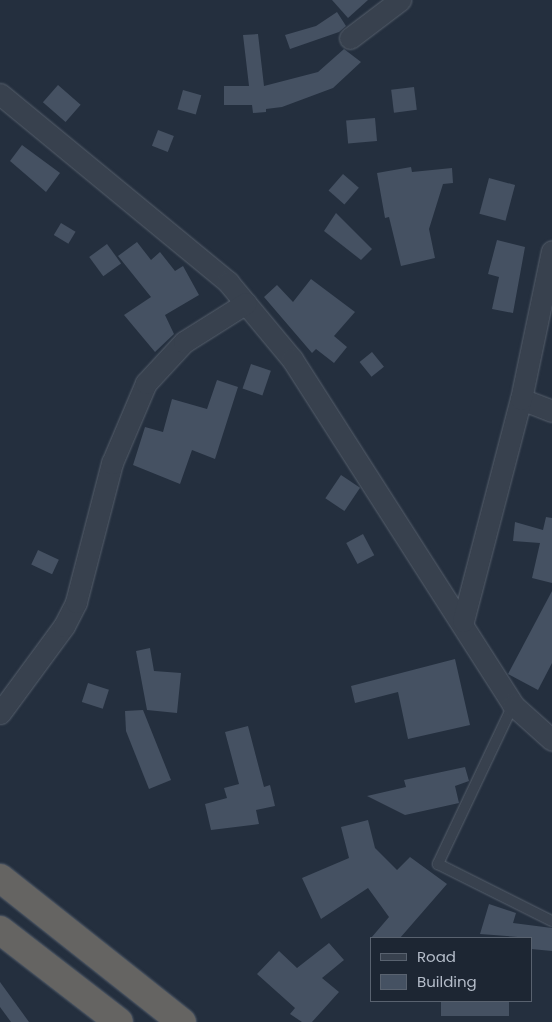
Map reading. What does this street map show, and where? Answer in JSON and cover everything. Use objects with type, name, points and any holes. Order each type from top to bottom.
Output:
[{"type":"highway","points":[[0,878],[182,1022]]},
{"type":"highway","points":[[0,930],[119,1022]]},
{"type":"street","points":[[350,38],[400,0]]},
{"type":"street","points":[[0,94],[114,192],[205,259],[246,303],[292,359],[462,621],[513,705],[552,740]]},
{"type":"street","points":[[462,621],[520,399],[552,251]]},
{"type":"street","points":[[0,713],[64,626],[76,602],[112,463],[146,383],[184,342],[246,303]]},
{"type":"street","points":[[520,399],[552,410]]},
{"type":"lane","points":[[513,705],[438,864],[552,920]]},
{"type":"building","points":[[332,0],[368,0],[348,18]]},
{"type":"building","points":[[337,12],[346,26],[339,32],[290,49],[285,35],[316,26]]},
{"type":"building","points":[[258,34],[264,86],[318,72],[344,49],[361,62],[333,88],[282,107],[266,109],[266,112],[253,113],[252,105],[224,105],[224,86],[249,86],[243,35]]},
{"type":"building","points":[[58,85],[81,105],[66,122],[43,102]]},
{"type":"building","points":[[414,87],[417,110],[394,113],[391,90]]},
{"type":"building","points":[[183,90],[201,95],[196,114],[177,109]]},
{"type":"building","points":[[375,118],[377,141],[348,143],[346,121]]},
{"type":"building","points":[[158,130],[174,136],[168,152],[152,146]]},
{"type":"building","points":[[22,145],[60,173],[46,192],[10,161]]},
{"type":"building","points":[[411,167],[412,172],[452,168],[453,183],[443,184],[429,229],[435,258],[401,266],[389,217],[385,218],[377,173]]},
{"type":"building","points":[[343,174],[359,188],[344,204],[329,191]]},
{"type":"building","points":[[489,178],[515,185],[506,221],[479,214]]},
{"type":"building","points":[[336,213],[372,249],[361,260],[324,231]]},
{"type":"building","points":[[61,223],[76,232],[68,244],[54,235]]},
{"type":"building","points":[[497,240],[525,247],[513,313],[492,309],[499,277],[488,274]]},
{"type":"building","points":[[137,242],[151,260],[160,252],[175,271],[183,266],[199,295],[165,315],[174,334],[155,352],[124,315],[151,297],[118,256]]},
{"type":"building","points":[[107,244],[121,263],[103,276],[89,257]]},
{"type":"building","points":[[311,279],[355,312],[334,336],[347,347],[334,363],[316,349],[312,353],[264,297],[277,285],[293,302]]},
{"type":"building","points":[[372,352],[384,367],[372,377],[360,362]]},
{"type":"building","points":[[251,364],[271,371],[262,395],[243,389]]},
{"type":"building","points":[[217,380],[238,387],[215,459],[192,450],[180,484],[133,465],[145,427],[163,432],[172,399],[207,409]]},
{"type":"building","points":[[341,475],[360,488],[344,511],[325,498]]},
{"type":"building","points":[[546,517],[552,518],[552,583],[532,578],[540,543],[513,541],[515,522],[543,530]]},
{"type":"building","points":[[363,534],[374,555],[357,564],[346,543]]},
{"type":"building","points":[[38,550],[59,560],[52,574],[31,565]]},
{"type":"building","points":[[552,591],[552,663],[538,690],[508,674]]},
{"type":"building","points":[[150,648],[154,671],[181,673],[177,713],[147,710],[136,651]]},
{"type":"building","points":[[455,659],[470,725],[408,739],[398,692],[355,703],[351,686]]},
{"type":"building","points":[[88,683],[109,690],[103,709],[82,702]]},
{"type":"building","points":[[143,710],[171,780],[149,789],[126,731],[125,711]]},
{"type":"building","points":[[248,726],[264,787],[270,785],[275,806],[256,810],[259,824],[211,830],[205,804],[227,798],[224,788],[239,784],[225,732]]},
{"type":"building","points":[[465,767],[469,781],[455,786],[459,803],[405,815],[367,796],[406,787],[404,780]]},
{"type":"building","points":[[368,820],[375,848],[397,870],[410,857],[447,884],[401,937],[372,937],[389,917],[368,888],[321,919],[302,878],[349,858],[341,827]]},
{"type":"building","points":[[489,904],[516,913],[513,923],[552,928],[552,951],[532,949],[532,937],[480,934]]},
{"type":"building","points":[[329,943],[344,960],[322,978],[339,992],[312,1022],[302,1022],[290,1014],[295,1008],[257,974],[279,951],[297,968]]},
{"type":"building","points":[[0,982],[29,1022],[11,1022],[0,1007]]},
{"type":"building","points":[[441,1002],[509,1002],[509,1016],[441,1016]]}]
